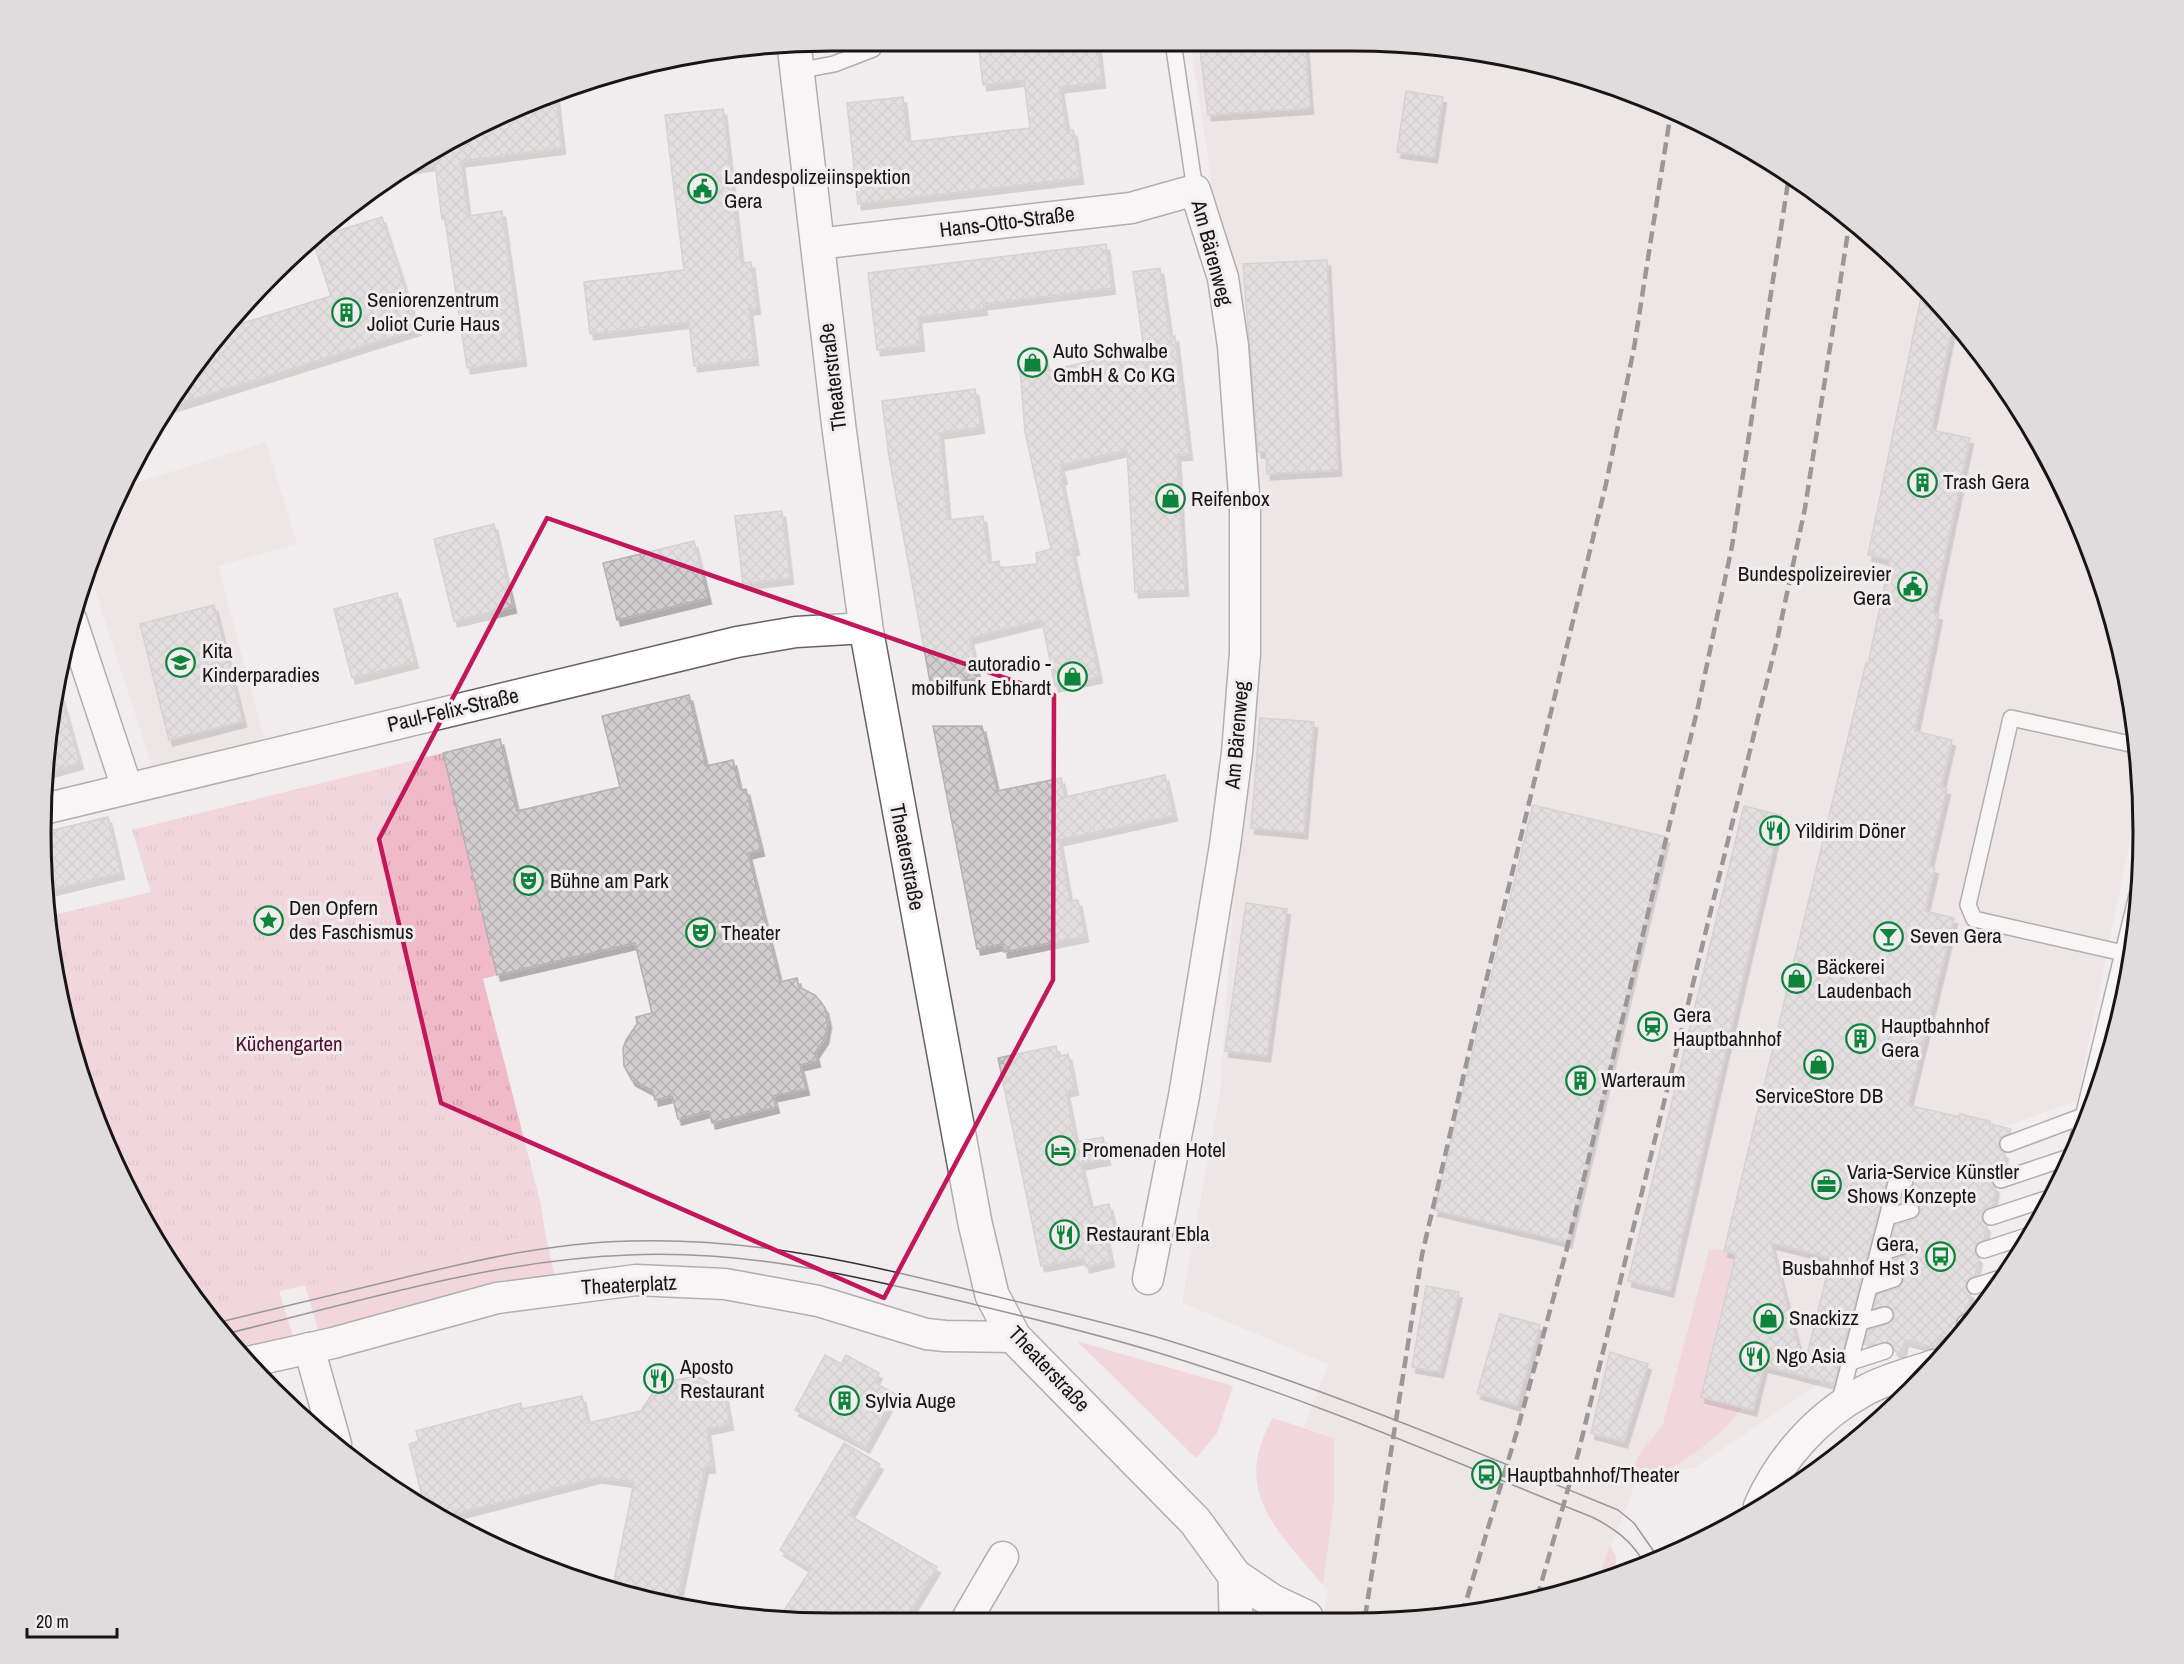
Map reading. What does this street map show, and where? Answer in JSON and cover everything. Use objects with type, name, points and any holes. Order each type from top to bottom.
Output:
[{"type":"main road","name":"Theaterstraße","points":[[796,58],[839,428],[866,628],[975,1223],[992,1295],[1014,1337],[1187,1512],[1235,1576]]},
{"type":"main road","points":[[1235,1576],[1274,1609],[1290,1613]]},
{"type":"main road","points":[[1235,1576],[1236,1613]]},
{"type":"street","name":"Hans-Otto-Straße","points":[[817,244],[1131,208],[1195,190]]},
{"type":"street","name":"Am Bärenweg","points":[[1148,1279],[1184,1095],[1225,845],[1237,753],[1245,653],[1245,510],[1233,346],[1223,278],[1195,190]]},
{"type":"street","name":"Paul-Felix-Straße","points":[[52,807],[757,637],[866,628]]},
{"type":"street","points":[[77,636],[128,788]]},
{"type":"street","name":"Theaterplatz","points":[[257,1360],[497,1298],[636,1280],[725,1284],[818,1301],[926,1334],[1014,1337]]},
{"type":"street","points":[[321,1345],[334,1433]]},
{"type":"street","points":[[1766,1493],[1783,1463],[1813,1429],[1839,1407],[1865,1390],[1916,1372]]},
{"type":"street","points":[[970,1613],[1003,1557]]},
{"type":"lane","points":[[796,58],[834,64],[868,51]]},
{"type":"lane","points":[[1174,51],[1195,190]]},
{"type":"lane","points":[[2123,953],[1974,919],[1968,905],[2011,718],[2127,743]]},
{"type":"lane","points":[[2090,1089],[2121,964]]},
{"type":"lane","points":[[2008,1144],[2079,1117]]},
{"type":"lane","points":[[2001,1179],[2060,1160]]},
{"type":"lane","points":[[1839,1407],[1896,1184],[1905,1180]]},
{"type":"lane","points":[[1991,1217],[2039,1201]]},
{"type":"lane","points":[[1888,1217],[1911,1210]]},
{"type":"lane","points":[[1984,1250],[2018,1239]]},
{"type":"lane","points":[[1879,1254],[1902,1246]]},
{"type":"lane","points":[[1870,1287],[1894,1280]]},
{"type":"lane","points":[[1975,1286],[1990,1281]]},
{"type":"lane","points":[[1861,1322],[1885,1315]]},
{"type":"lane","points":[[1851,1362],[1885,1350]]},
{"type":"highlighted area","points":[[547,518],[1054,695],[1053,980],[884,1298],[441,1103],[379,839]]},
{"type":"shaded area","points":[[1191,51],[1403,53],[1504,66],[1603,92],[1651,110],[1743,156],[1827,212],[1867,245],[1939,317],[1972,357],[2028,442],[2074,533],[2092,581],[2118,680],[2126,730],[2133,827],[2077,1101],[1884,1168],[1826,1379],[1696,1467],[1638,1477],[1600,1573],[1504,1598],[1403,1611],[1324,1613],[1328,1591],[1323,1585],[1334,1501],[1334,1438],[1304,1427],[1328,1364],[1182,1303],[1220,1093],[1235,873],[1261,557],[1208,157]]},
{"type":"shaded area","name":"Kita Kinderparadies","points":[[266,442],[297,544],[218,566],[268,752],[155,776],[92,581],[110,533],[134,484]]},
{"type":"green space","name":"Küchengarten","points":[[443,753],[497,975],[483,979],[541,1205],[545,1232],[212,1306],[156,1222],[110,1131],[92,1083],[66,984],[56,914],[151,892],[132,830]]},
{"type":"green space","points":[[545,1232],[555,1278],[319,1333],[305,1285]]},
{"type":"green space","points":[[1716,1249],[1757,1259],[1731,1276],[1701,1397],[1742,1408],[1720,1432],[1693,1454],[1665,1470],[1638,1477],[1634,1471],[1635,1464],[1641,1452],[1663,1424],[1709,1250]]},
{"type":"green space","points":[[279,1291],[294,1339],[248,1350],[212,1306]]},
{"type":"green space","points":[[1077,1341],[1233,1386],[1217,1433],[1196,1458]]},
{"type":"green space","points":[[1273,1418],[1334,1438],[1334,1501],[1323,1585],[1276,1528],[1265,1509],[1258,1489],[1256,1467],[1261,1444]]},
{"type":"green space","points":[[1610,1546],[1616,1556],[1615,1567],[1600,1573]]},
{"type":"building","points":[[979,51],[1098,51],[1102,82],[1060,87],[1067,130],[1073,130],[1074,134],[1080,178],[858,204],[847,103],[903,97],[908,142],[1030,128],[1024,80],[983,85]]},
{"type":"building","points":[[1200,51],[1306,51],[1310,108],[1208,115]]},
{"type":"building","points":[[1406,91],[1443,97],[1434,157],[1397,152]]},
{"type":"building","points":[[556,101],[562,148],[461,161],[468,216],[502,211],[523,360],[467,368],[435,164],[426,165],[487,132]]},
{"type":"building","name":"Landespolizeiinspektion Gera","points":[[723,109],[741,263],[751,262],[757,308],[749,309],[755,359],[694,366],[689,322],[590,334],[584,282],[684,270],[665,115]]},
{"type":"building","name":"Seniorenzentrum Joliot Curie Haus","points":[[382,217],[418,329],[179,404],[212,357],[239,324],[331,296],[315,247],[332,233]]},
{"type":"building","points":[[1106,244],[1112,288],[983,304],[984,309],[918,317],[921,345],[877,350],[868,273]]},
{"type":"building","points":[[1327,260],[1338,470],[1267,474],[1266,452],[1258,452],[1243,264]]},
{"type":"building","points":[[1160,268],[1170,337],[1175,336],[1189,454],[1177,455],[1185,590],[1135,592],[1127,450],[1060,465],[1076,549],[1072,550],[1099,677],[1055,686],[1042,620],[970,638],[978,678],[931,687],[889,457],[882,401],[975,389],[981,427],[940,433],[948,520],[983,516],[989,563],[999,561],[1000,568],[1037,564],[1036,553],[1051,549],[1025,432],[1019,356],[1043,350],[1047,371],[1144,349],[1133,272]]},
{"type":"building","points":[[1921,298],[1951,332],[1931,430],[1970,438],[1933,613],[1939,614],[1915,731],[1952,740],[1941,787],[1947,789],[1929,866],[1935,868],[1925,911],[1954,918],[1908,1105],[1959,1117],[1960,1114],[2011,1129],[2010,1133],[2001,1137],[1999,1142],[1999,1148],[2005,1153],[2001,1170],[1994,1173],[1992,1178],[1992,1184],[1996,1188],[1992,1206],[1984,1210],[1982,1214],[1982,1221],[1987,1226],[1984,1240],[1977,1243],[1975,1247],[1975,1254],[1979,1258],[1975,1276],[1968,1279],[1966,1283],[1966,1289],[1971,1294],[1966,1312],[1957,1318],[1956,1326],[1947,1337],[1939,1336],[1936,1348],[1905,1340],[1902,1353],[1895,1351],[1892,1344],[1888,1342],[1870,1346],[1864,1344],[1868,1330],[1888,1324],[1894,1318],[1894,1312],[1888,1306],[1874,1308],[1877,1295],[1898,1288],[1903,1282],[1903,1275],[1897,1270],[1883,1272],[1886,1262],[1906,1255],[1911,1248],[1911,1242],[1904,1237],[1892,1239],[1895,1225],[1914,1219],[1921,1212],[1920,1207],[1914,1201],[1901,1203],[1904,1191],[1911,1189],[1914,1184],[1913,1175],[1907,1172],[1894,1173],[1887,1181],[1834,1384],[1764,1366],[1753,1410],[1701,1397],[1736,1254],[1724,1251],[1866,663],[1868,664],[1890,560],[1868,555]],"holes":[[[1771,1243],[1831,1258],[1804,1367]]]},
{"type":"building","points":[[782,511],[790,578],[743,584],[735,516]]},
{"type":"building","points":[[494,524],[513,607],[454,621],[434,539]]},
{"type":"building","points":[[694,541],[708,598],[617,620],[603,563]]},
{"type":"building","points":[[397,593],[415,662],[352,678],[334,609]]},
{"type":"building","points":[[214,605],[243,721],[169,740],[140,624]]},
{"type":"building","name":"Theater","points":[[689,695],[706,766],[733,760],[740,790],[746,789],[761,850],[748,853],[780,982],[797,978],[799,987],[815,995],[821,1002],[828,1022],[825,1038],[815,1053],[817,1061],[800,1065],[806,1089],[773,1096],[776,1107],[712,1123],[709,1111],[678,1119],[672,1096],[655,1100],[653,1091],[632,1080],[624,1066],[623,1048],[637,1024],[636,1017],[652,1013],[635,943],[497,975],[443,753],[500,739],[517,811],[620,787],[602,716]]},
{"type":"building","points":[[63,702],[80,763],[54,770]]},
{"type":"building","points":[[1260,718],[1314,722],[1304,833],[1251,828]]},
{"type":"building","points":[[933,726],[982,726],[997,791],[1061,778],[1065,797],[1165,775],[1174,815],[1059,840],[1070,901],[1078,900],[1085,936],[1004,952],[1003,944],[977,949]]},
{"type":"building","points":[[1533,805],[1666,837],[1568,1242],[1434,1210]]},
{"type":"building","points":[[1744,806],[1781,815],[1670,1291],[1628,1281]]},
{"type":"building","points":[[108,817],[121,873],[54,889],[51,831]]},
{"type":"building","points":[[1246,903],[1287,909],[1267,1056],[1225,1051]]},
{"type":"building","points":[[1056,1046],[1058,1057],[1068,1054],[1075,1089],[1066,1091],[1076,1142],[1103,1137],[1107,1159],[1081,1164],[1091,1208],[1109,1204],[1116,1235],[1106,1237],[1111,1261],[1086,1267],[1084,1258],[1041,1266],[998,1058]]},
{"type":"building","points":[[1426,1286],[1459,1292],[1440,1372],[1412,1367]]},
{"type":"building","points":[[1500,1314],[1540,1325],[1517,1405],[1477,1393]]},
{"type":"building","points":[[1610,1352],[1648,1364],[1624,1442],[1591,1433]]},
{"type":"building","name":"Sylvia Auge","points":[[825,1355],[841,1364],[846,1355],[879,1373],[874,1382],[895,1394],[866,1447],[795,1410]]},
{"type":"building","points":[[697,1376],[724,1391],[730,1424],[707,1429],[712,1467],[705,1467],[678,1598],[614,1581],[634,1482],[598,1477],[453,1514],[422,1496],[409,1444],[419,1441],[416,1431],[521,1403],[522,1409],[582,1396],[588,1423],[641,1411],[659,1383]]},
{"type":"building","points":[[844,1443],[880,1464],[849,1515],[937,1567],[909,1613],[784,1611],[811,1569],[780,1550]]},
{"type":"tram line","points":[[224,1321],[477,1261],[568,1245],[677,1241],[768,1248],[812,1255],[901,1273],[1118,1326],[1276,1376],[1391,1418],[1618,1510],[1634,1523],[1654,1552]]},
{"type":"tram line","points":[[233,1332],[425,1284],[526,1265],[577,1259],[672,1254],[714,1256],[796,1266],[918,1291],[1085,1332],[1159,1353],[1269,1390],[1377,1430],[1592,1517],[1622,1536],[1641,1558]]},
{"type":"railway","points":[[1366,1612],[1422,1255],[1606,484],[1634,348],[1670,119]]},
{"type":"railway","points":[[1465,1604],[1517,1431],[1566,1252],[1698,707],[1732,546],[1788,184]]},
{"type":"railway","points":[[1539,1589],[1578,1454],[1778,636],[1805,508],[1848,230]]},
{"type":"place","name":"Landespolizeiinspektion Gera","points":[[703,189]]},
{"type":"place","name":"Seniorenzentrum Joliot Curie Haus","points":[[346,312]]},
{"type":"place","name":"Auto Schwalbe GmbH & Co KG","points":[[1032,363]]},
{"type":"place","name":"Trash Gera","points":[[1922,482]]},
{"type":"place","name":"Reifenbox","points":[[1170,499]]},
{"type":"place","name":"Bundespolizeirevier Gera","points":[[1912,586]]},
{"type":"place","name":"Kita Kinderparadies","points":[[181,663]]},
{"type":"place","name":"autoradio - mobilfunk Ebhardt","points":[[1072,676]]},
{"type":"place","name":"Yildirim Döner","points":[[1774,831]]},
{"type":"place","name":"Bühne am Park","points":[[529,881]]},
{"type":"place","name":"Den Opfern des Faschismus","points":[[268,920]]},
{"type":"place","name":"Theater","points":[[700,933]]},
{"type":"place","name":"Seven Gera","points":[[1889,936]]},
{"type":"place","name":"Bäckerei Laudenbach","points":[[1796,979]]},
{"type":"place","name":"Gera Hauptbahnhof","points":[[1652,1027]]},
{"type":"place","name":"Hauptbahnhof Gera","points":[[1860,1038]]},
{"type":"place","name":"ServiceStore DB","points":[[1819,1065]]},
{"type":"place","name":"Warteraum","points":[[1580,1080]]},
{"type":"place","name":"Promenaden Hotel","points":[[1061,1150]]},
{"type":"place","name":"Varia-Service Künstler Shows Konzepte","points":[[1826,1184]]},
{"type":"place","name":"Restaurant Ebla","points":[[1065,1234]]},
{"type":"place","name":"Gera, Busbahnhof Hst 3","points":[[1940,1256]]},
{"type":"place","name":"Snackizz","points":[[1768,1318]]},
{"type":"place","name":"Ngo Asia","points":[[1755,1356]]},
{"type":"place","name":"Aposto Restaurant","points":[[659,1379]]},
{"type":"place","name":"Sylvia Auge","points":[[844,1401]]},
{"type":"place","name":"Hauptbahnhof/Theater","points":[[1486,1475]]}]
